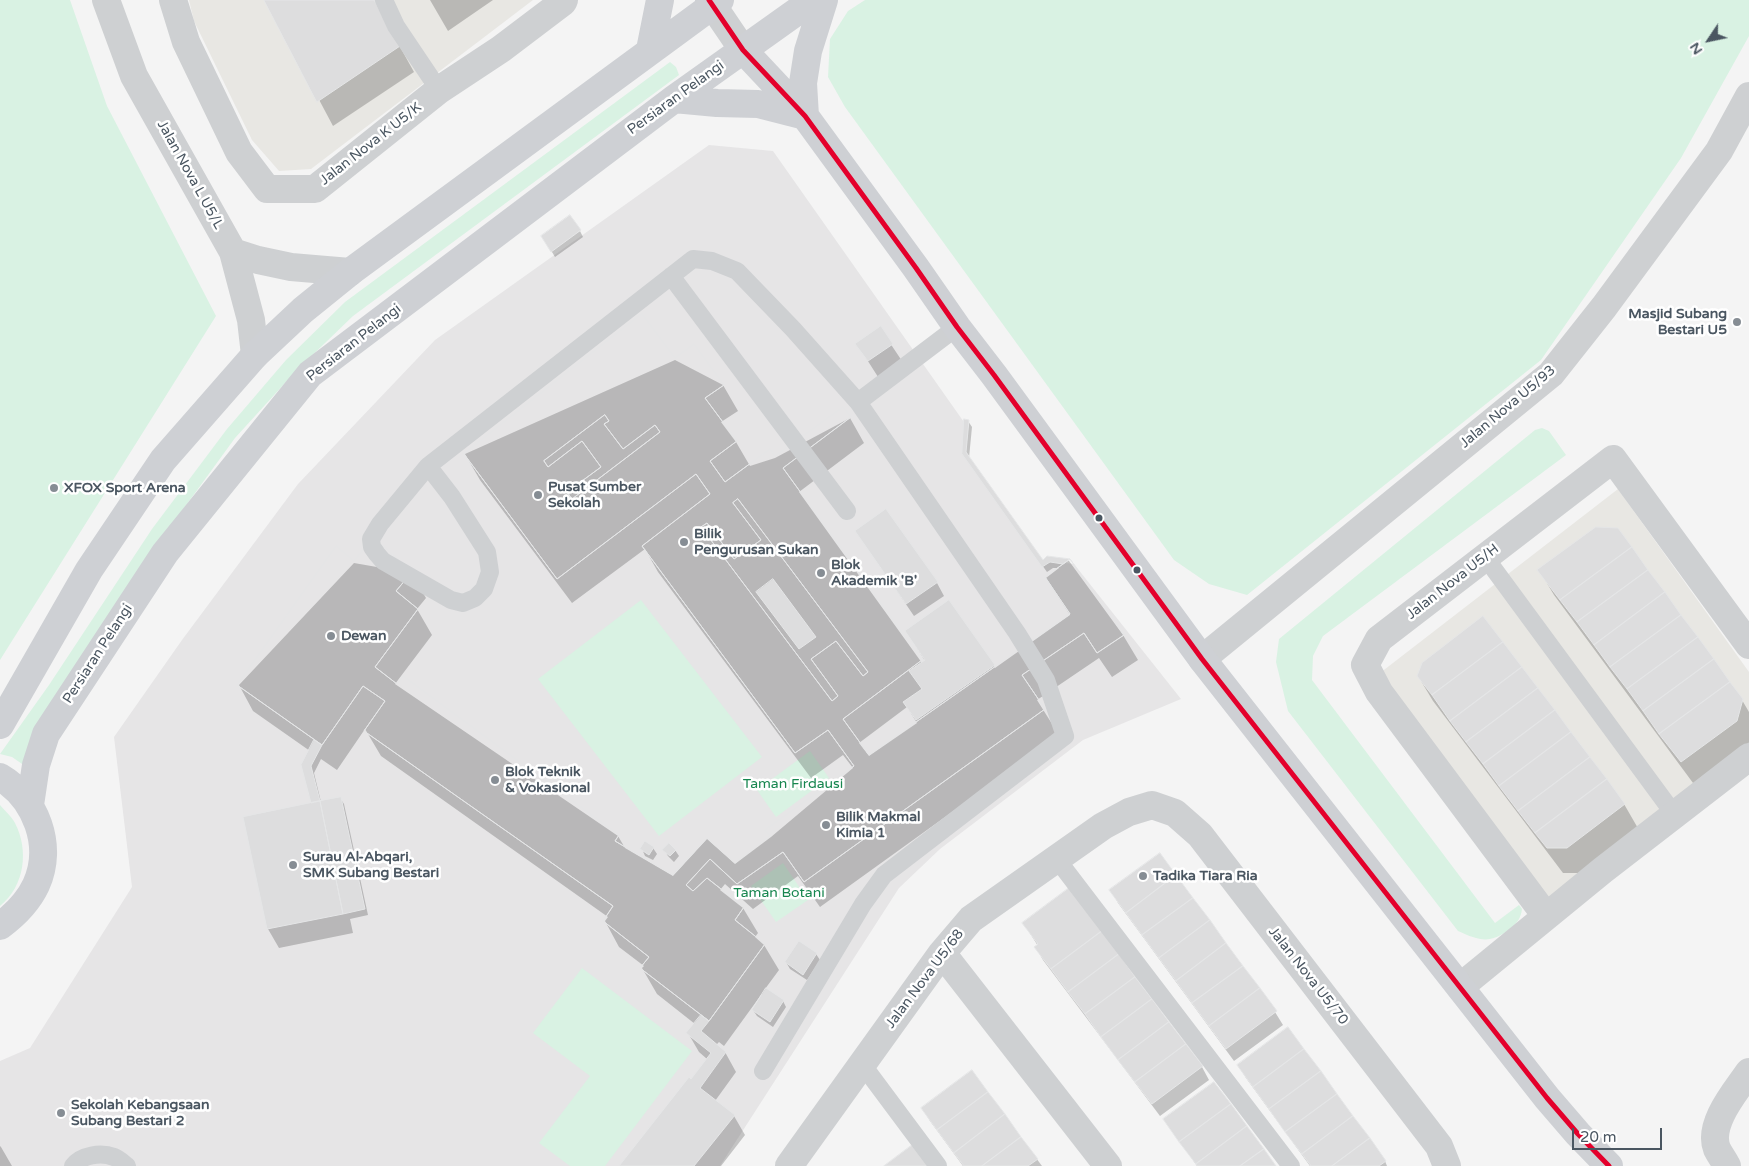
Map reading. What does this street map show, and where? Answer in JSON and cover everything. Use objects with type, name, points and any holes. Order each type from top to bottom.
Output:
[{"type":"street","name":"Jalan Nova L U5/L","points":[[106,0],[134,76],[233,252],[252,320],[254,355]]},
{"type":"street","name":"Jalan Nova K U5/K","points":[[173,0],[186,42],[239,152],[267,189],[314,189],[357,157],[439,90],[501,49],[564,0]]},
{"type":"street","points":[[650,50],[660,0]]},
{"type":"street","name":"Persiaran Pelangi","points":[[30,805],[36,765],[46,734],[165,553],[310,374],[674,98],[813,0]]},
{"type":"street","points":[[805,116],[803,82],[808,51],[824,0]]},
{"type":"street","points":[[0,724],[89,570],[163,460],[254,355],[303,310],[350,272],[714,2],[743,50],[805,116],[916,268],[956,328],[1000,383],[1202,659],[1547,1098],[1609,1166]]},
{"type":"street","name":"Jalan Nova U5/93","points":[[1202,659],[1551,374],[1610,299],[1719,151],[1749,96]]},
{"type":"street","points":[[674,98],[717,103],[758,104],[805,116]]},
{"type":"street","points":[[233,252],[291,268],[350,272]]},
{"type":"street","name":"Jalan Nova U5/H","points":[[1546,916],[1379,692],[1365,665],[1379,639],[1613,459],[1749,645]]},
{"type":"street","points":[[1460,988],[1546,916],[1749,757]]},
{"type":"street","points":[[0,777],[11,784],[30,805],[41,831],[42,858],[36,885],[22,908],[0,926]]},
{"type":"street","name":"Jalan Nova U5/68","points":[[789,1166],[942,953],[971,919],[1103,826],[1129,812],[1152,805]]},
{"type":"street","name":"Jalan Nova U5/70","points":[[1152,805],[1175,813],[1200,835],[1439,1146],[1447,1166]]},
{"type":"street","points":[[942,953],[1108,1166]]},
{"type":"street","points":[[1727,1166],[1716,1147],[1716,1130],[1721,1112],[1749,1072]]},
{"type":"lane","points":[[384,0],[396,26],[439,90]]},
{"type":"lane","points":[[428,466],[452,497],[487,552],[490,572],[484,589],[475,598],[463,603],[451,600],[384,560],[372,547],[371,539],[380,524],[428,466],[693,259],[712,261],[737,271],[793,329],[858,402],[1017,632],[1046,680],[1065,736],[884,875],[863,904],[763,1071]]},
{"type":"lane","points":[[671,276],[847,511]]},
{"type":"lane","points":[[858,402],[956,328]]},
{"type":"lane","points":[[1485,557],[1674,814]]},
{"type":"lane","points":[[1056,858],[1291,1166]]},
{"type":"lane","points":[[862,1064],[938,1166]]},
{"type":"lane","points":[[73,1166],[75,1163],[90,1156],[100,1154],[115,1157],[127,1166]]},
{"type":"shaded area","points":[[189,0],[533,0],[311,169],[279,171],[252,140],[194,21]]},
{"type":"shaded area","points":[[709,145],[773,151],[966,425],[963,453],[1041,560],[1074,564],[1181,699],[1083,740],[940,849],[899,888],[720,1166],[0,1166],[0,1061],[30,1048],[132,887],[114,737],[182,640],[298,484],[435,340]]},
{"type":"shaded area","points":[[1618,489],[1749,672],[1749,742],[1548,902],[1380,673]]},
{"type":"green space","name":"XFOX Sport Arena","points":[[0,0],[70,0],[107,106],[216,316],[0,660]]},
{"type":"green space","points":[[865,0],[1749,0],[1749,36],[1681,158],[1541,360],[1247,595],[1209,584],[1174,560],[845,107],[828,77],[830,39],[848,11]]},
{"type":"green space","points":[[670,62],[676,67],[679,75],[353,316],[296,371],[235,438],[163,537],[25,766],[12,757],[0,754],[49,685],[152,529],[227,429],[286,360],[345,302]]},
{"type":"green space","points":[[1542,428],[1549,431],[1566,455],[1323,636],[1313,656],[1312,680],[1495,923],[1519,905],[1522,909],[1515,925],[1503,934],[1491,939],[1479,939],[1458,931],[1288,711],[1276,662],[1279,639],[1535,430]]},
{"type":"green space","points":[[641,600],[762,757],[659,836],[538,679]]},
{"type":"green space","name":"Taman Firdausi","points":[[810,751],[829,778],[776,817],[757,790]]},
{"type":"green space","points":[[0,805],[15,823],[22,845],[23,856],[22,867],[15,888],[0,906]]},
{"type":"green space","name":"Taman Botani","points":[[783,863],[808,900],[776,922],[751,886]]},
{"type":"green space","points":[[582,968],[692,1051],[605,1166],[570,1166],[539,1143],[590,1076],[533,1033]]},
{"type":"building","points":[[264,0],[374,0],[400,46],[317,102]]},
{"type":"building","points":[[570,215],[581,230],[551,252],[541,236]]},
{"type":"building","points":[[642,314],[675,358],[694,344],[724,385],[705,398],[737,441],[710,461],[725,482],[770,449],[775,456],[843,407],[851,417],[783,468],[922,660],[843,719],[869,755],[1070,614],[1045,577],[1070,559],[1124,635],[1097,653],[1084,633],[1022,675],[1045,709],[804,882],[783,852],[737,884],[710,859],[686,885],[693,891],[707,878],[744,907],[735,920],[765,944],[709,1021],[640,968],[649,957],[603,921],[613,906],[364,731],[385,701],[363,686],[322,745],[237,685],[336,546],[354,561],[373,537],[412,572],[396,591],[418,609],[375,667],[397,684],[403,676],[619,835],[615,841],[673,875],[707,838],[735,863],[770,836],[765,830],[854,766],[828,730],[795,753],[642,546],[710,494],[696,474],[557,579],[464,454]]},
{"type":"building","points":[[642,314],[675,358],[694,344],[724,385],[705,398],[737,441],[710,461],[725,482],[770,449],[775,456],[843,407],[851,417],[783,468],[922,660],[843,719],[869,755],[1070,614],[1045,577],[1070,559],[1124,635],[1097,653],[1084,633],[1022,675],[1045,709],[804,882],[783,852],[737,884],[710,859],[686,885],[693,891],[707,878],[744,907],[735,920],[765,944],[709,1021],[640,968],[649,957],[603,921],[613,906],[364,731],[385,701],[363,686],[322,745],[237,685],[336,546],[354,561],[373,537],[412,572],[396,591],[418,609],[375,667],[397,684],[403,676],[619,835],[615,841],[673,875],[707,838],[735,863],[770,836],[765,830],[854,766],[828,730],[795,753],[642,546],[710,494],[696,474],[557,579],[464,454]]},
{"type":"building","points":[[881,326],[893,344],[868,361],[855,344]]},
{"type":"building","points":[[605,415],[609,421],[604,424],[623,449],[655,425],[660,432],[572,499],[567,492],[601,467],[582,441],[548,467],[544,461]]},
{"type":"building","points":[[605,415],[609,421],[604,424],[623,449],[655,425],[660,432],[572,499],[567,492],[601,467],[582,441],[548,467],[544,461]]},
{"type":"building","points":[[964,419],[969,420],[966,452],[1043,560],[1047,556],[1070,559],[1063,564],[1050,562],[1042,567],[962,454]]},
{"type":"building","points":[[738,499],[868,672],[863,676],[836,641],[811,659],[838,696],[832,701],[701,527],[707,523],[734,559],[761,540],[733,503]]},
{"type":"building","points":[[738,499],[868,672],[863,676],[836,641],[811,659],[838,696],[832,701],[701,527],[707,523],[734,559],[761,540],[733,503]]},
{"type":"building","points":[[886,509],[938,582],[906,604],[855,531]]},
{"type":"building","points":[[1596,527],[1618,528],[1632,547],[1560,600],[1537,570]]},
{"type":"building","points":[[1632,547],[1648,570],[1577,622],[1560,600]]},
{"type":"building","points":[[1648,570],[1665,592],[1594,645],[1577,622]]},
{"type":"building","points":[[773,579],[816,637],[799,649],[756,592]]},
{"type":"building","points":[[1665,592],[1681,615],[1610,667],[1594,645]]},
{"type":"building","points":[[949,600],[995,665],[916,720],[903,702],[922,689],[909,671],[925,660],[905,631]]},
{"type":"building","points":[[1681,615],[1698,637],[1627,689],[1610,667]]},
{"type":"building","points":[[1483,616],[1503,642],[1432,695],[1417,676],[1422,663]]},
{"type":"building","points":[[1698,637],[1714,659],[1643,711],[1627,689]]},
{"type":"building","points":[[1503,642],[1522,667],[1450,721],[1432,695]]},
{"type":"building","points":[[1714,659],[1730,682],[1659,734],[1643,711]]},
{"type":"building","points":[[1522,667],[1538,688],[1466,742],[1450,721]]},
{"type":"building","points":[[1730,682],[1743,699],[1737,721],[1681,762],[1659,734]]},
{"type":"building","points":[[1538,688],[1555,710],[1483,764],[1466,742]]},
{"type":"building","points":[[1555,710],[1571,732],[1499,786],[1483,764]]},
{"type":"building","points":[[1571,732],[1590,757],[1518,811],[1499,786]]},
{"type":"building","points":[[314,740],[322,745],[311,766],[320,801],[311,803],[301,765]]},
{"type":"building","points":[[1590,757],[1607,779],[1535,833],[1518,811]]},
{"type":"building","points":[[1607,779],[1625,804],[1567,848],[1547,848],[1535,833]]},
{"type":"building","points":[[341,797],[365,909],[343,914],[320,801]]},
{"type":"building","name":"Surau Al-Abqari, SMK Subang Bestari","points":[[320,801],[343,914],[267,929],[243,817]]},
{"type":"building","points":[[645,841],[654,847],[649,855],[640,849]]},
{"type":"building","points":[[669,843],[676,850],[670,856],[662,850]]},
{"type":"building","points":[[1160,853],[1176,875],[1126,913],[1109,890]]},
{"type":"building","points":[[1176,875],[1193,898],[1142,935],[1126,913]]},
{"type":"building","points":[[1069,888],[1102,931],[1051,969],[1034,947],[1038,944],[1022,923]]},
{"type":"building","points":[[1193,898],[1210,920],[1159,958],[1142,935]]},
{"type":"building","points":[[1210,920],[1226,943],[1176,981],[1159,958]]},
{"type":"building","points":[[1102,931],[1119,954],[1068,992],[1051,969]]},
{"type":"building","points":[[799,941],[817,953],[803,975],[785,962]]},
{"type":"building","points":[[1226,943],[1243,966],[1192,1003],[1176,981]]},
{"type":"building","points":[[1119,954],[1135,977],[1085,1014],[1068,992]]},
{"type":"building","points":[[1243,966],[1260,988],[1209,1026],[1192,1003]]},
{"type":"building","points":[[1135,977],[1152,999],[1101,1037],[1085,1014]]},
{"type":"building","points":[[766,988],[784,1000],[770,1022],[752,1010]]},
{"type":"building","points":[[1260,988],[1277,1011],[1226,1049],[1209,1026]]},
{"type":"building","points":[[1152,999],[1169,1022],[1118,1060],[1101,1037]]},
{"type":"building","points":[[701,1015],[709,1021],[701,1031],[726,1052],[700,1088],[735,1115],[694,1166],[619,1166],[689,1077],[691,1079],[711,1053],[686,1033]]},
{"type":"building","points":[[1169,1022],[1186,1044],[1135,1082],[1118,1060]]},
{"type":"building","points":[[1288,1027],[1304,1049],[1253,1087],[1237,1065]]},
{"type":"building","points":[[1186,1044],[1203,1066],[1152,1104],[1135,1082]]},
{"type":"building","points":[[1304,1049],[1321,1071],[1269,1109],[1253,1087]]},
{"type":"building","points":[[972,1070],[988,1092],[937,1130],[921,1108]]},
{"type":"building","points":[[1321,1071],[1337,1094],[1285,1132],[1269,1109]]},
{"type":"building","points":[[1214,1082],[1231,1104],[1179,1142],[1163,1119]]},
{"type":"building","points":[[988,1092],[1005,1114],[954,1153],[937,1130]]},
{"type":"building","points":[[1337,1094],[1353,1116],[1302,1154],[1285,1132]]},
{"type":"building","points":[[1231,1104],[1247,1126],[1196,1164],[1179,1142]]},
{"type":"building","points":[[1005,1114],[1021,1137],[982,1166],[964,1166],[954,1153]]},
{"type":"building","points":[[1353,1116],[1370,1138],[1332,1166],[1311,1166],[1302,1154]]},
{"type":"building","points":[[1247,1126],[1264,1149],[1240,1166],[1197,1166],[1196,1164]]},
{"type":"building","points":[[1021,1137],[1038,1159],[1028,1166],[982,1166]]},
{"type":"building","points":[[1370,1138],[1386,1161],[1379,1166],[1332,1166]]},
{"type":"building","points":[[915,1143],[931,1166],[884,1166]]},
{"type":"building","points":[[1264,1149],[1276,1166],[1240,1166]]},
{"type":"transit line","points":[[709,0],[743,50],[805,116],[957,327],[1202,659],[1547,1098],[1609,1166]]},
{"type":"place","name":"Masjid Subang Bestari U5","points":[[1737,322]]},
{"type":"place","name":"XFOX Sport Arena","points":[[54,488]]},
{"type":"place","name":"Pusat Sumber Sekolah","points":[[538,495]]},
{"type":"place","name":"Bilik Pengurusan Sukan","points":[[684,542]]},
{"type":"place","name":"Blok Akademik 'B'","points":[[821,573]]},
{"type":"place","name":"Dewan","points":[[331,636]]},
{"type":"place","name":"Blok Teknik & Vokasional","points":[[495,780]]},
{"type":"place","name":"Bilik Makmal Kimia 1","points":[[826,825]]},
{"type":"place","name":"Surau Al-Abqari, SMK Subang Bestari","points":[[293,865]]},
{"type":"place","name":"Tadika Tiara Ria","points":[[1143,876]]},
{"type":"place","name":"Sekolah Kebangsaan Subang Bestari 2","points":[[61,1113]]}]
